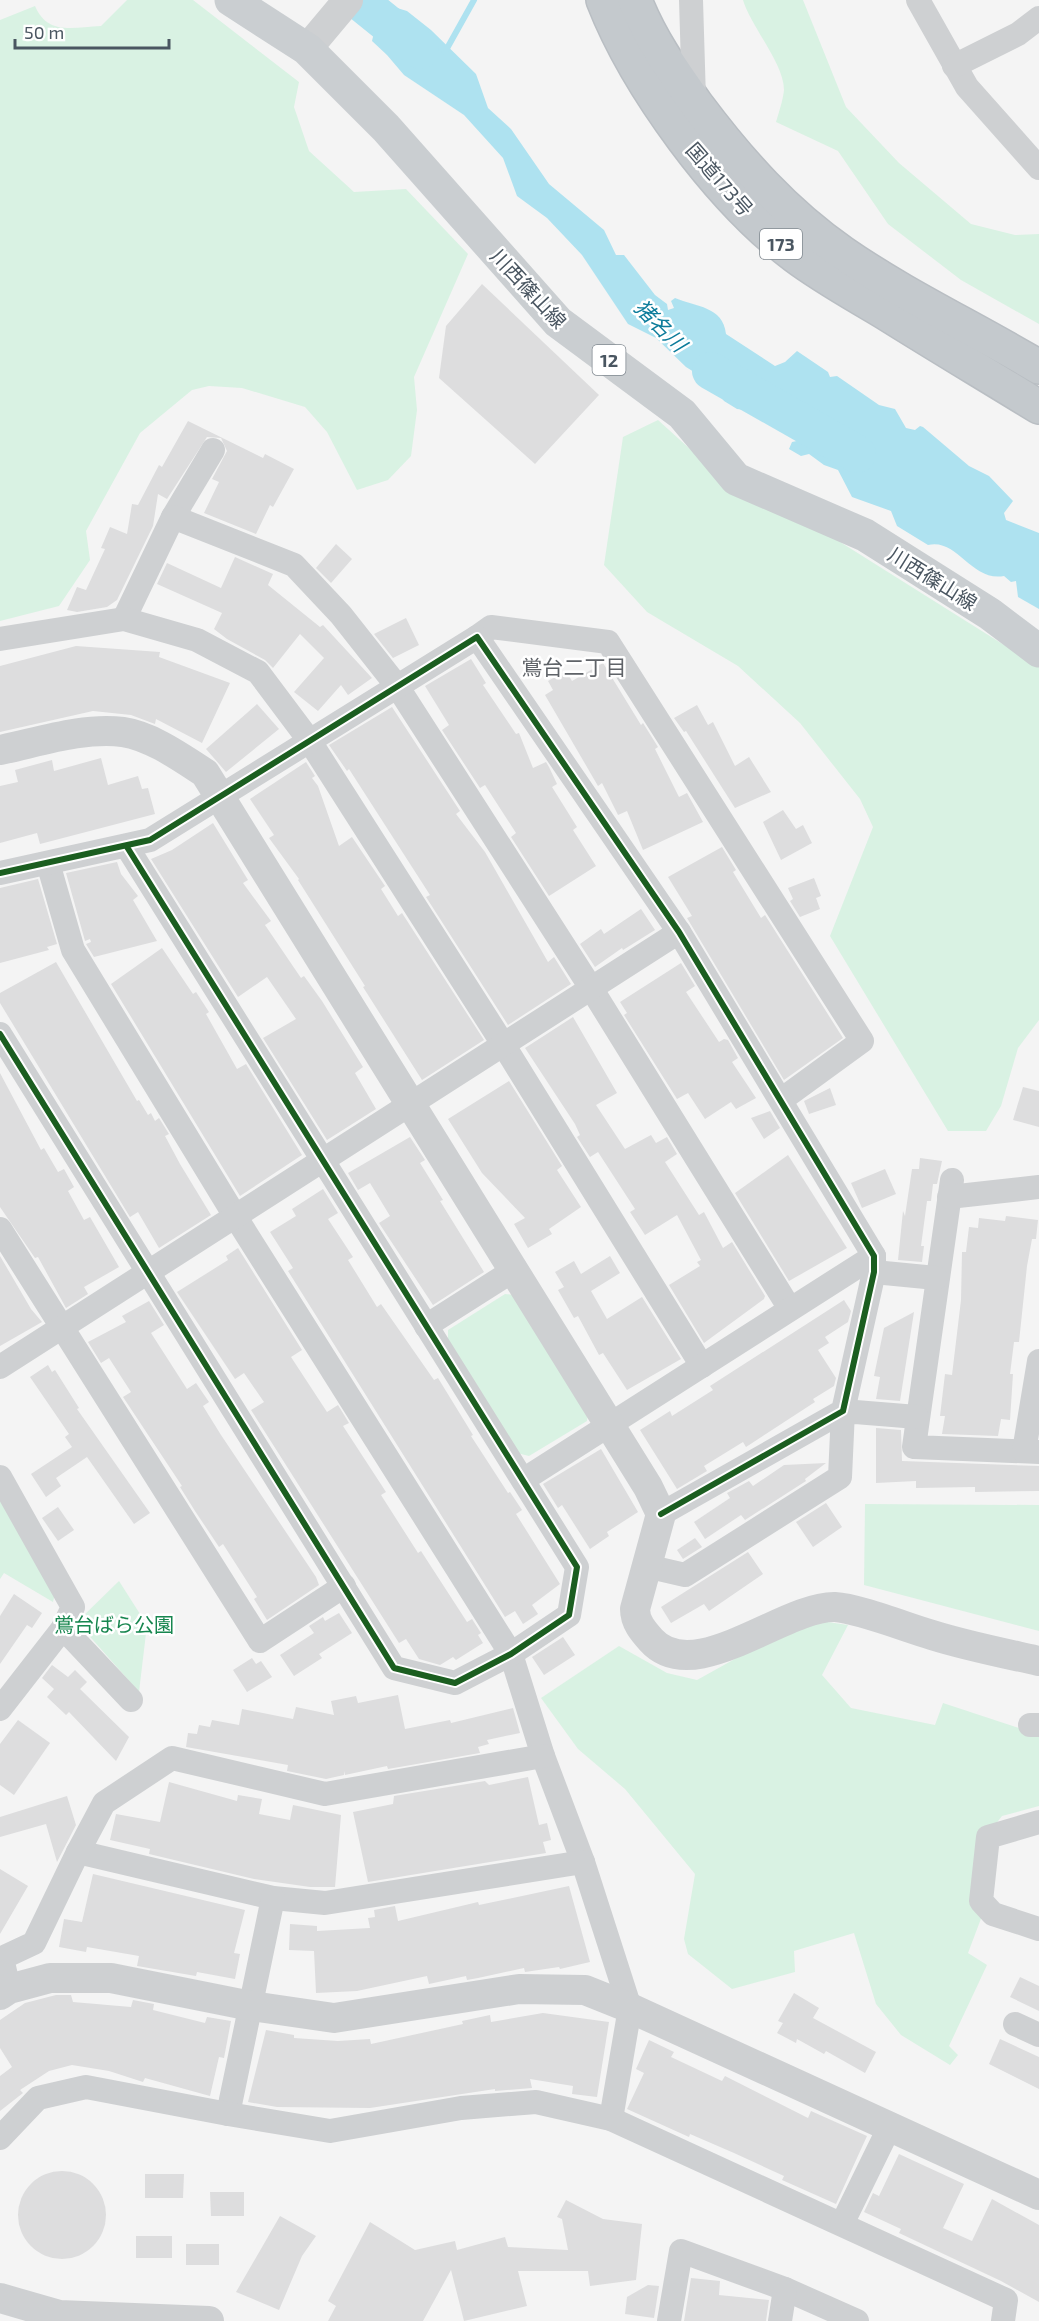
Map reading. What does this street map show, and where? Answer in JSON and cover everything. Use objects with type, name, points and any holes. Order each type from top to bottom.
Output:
[{"type":"highway","name":"国道173号","points":[[603,0],[613,26],[649,90],[696,154],[758,223],[795,256],[1039,407]]},
{"type":"highway","name":"国道173号","points":[[635,0],[647,30],[693,99],[744,165],[782,202],[842,252],[1039,367]]},
{"type":"main road","name":"川西篠山線","points":[[231,0],[316,39],[386,128],[558,322],[682,414],[736,479],[865,535],[990,614],[1039,651]]},
{"type":"street","points":[[316,39],[348,0]]},
{"type":"street","points":[[691,0],[693,99]]},
{"type":"street","points":[[918,0],[967,87],[1039,168]]},
{"type":"street","points":[[954,66],[1018,34],[1039,18]]},
{"type":"street","points":[[124,619],[173,517],[213,450]]},
{"type":"street","points":[[173,517],[294,565],[342,615],[397,686],[591,988],[790,1309]]},
{"type":"street","points":[[0,639],[124,619],[197,640],[258,672],[309,740],[503,1044],[702,1366]]},
{"type":"street","points":[[0,873],[127,848],[150,840],[491,627],[608,642],[862,1041],[781,1100]]},
{"type":"street","points":[[477,637],[679,932],[781,1100],[874,1264],[843,1411],[840,1477],[686,1575],[646,1566]]},
{"type":"street","points":[[0,750],[76,734],[124,732],[171,751],[205,773],[648,1487],[661,1514],[638,1593],[635,1616],[654,1644],[677,1655],[705,1653],[816,1610],[836,1607],[948,1640],[1039,1661]]},
{"type":"street","points":[[0,1034],[394,1668],[454,1683],[511,1654],[569,1616],[577,1568],[127,848]]},
{"type":"street","points":[[48,864],[73,950],[235,1216],[511,1654],[543,1756],[583,1862],[630,2007],[611,2119]]},
{"type":"street","points":[[0,1367],[410,1102],[679,932]]},
{"type":"street","points":[[1039,1187],[950,1188],[914,1447],[1032,1452],[1039,1361]]},
{"type":"street","points":[[0,1229],[260,1641],[344,1586]]},
{"type":"street","points":[[523,1480],[790,1309],[874,1264],[936,1278]]},
{"type":"street","points":[[426,1326],[514,1270]]},
{"type":"street","points":[[661,1514],[843,1411],[917,1417]]},
{"type":"street","points":[[0,1477],[74,1607],[63,1628],[0,1709]]},
{"type":"street","points":[[63,1628],[131,1700]]},
{"type":"street","points":[[543,1756],[325,1794],[172,1758],[104,1803],[34,1943],[1,1957],[4,1992],[50,1978],[111,1978],[251,2006],[334,2018],[519,1989],[585,1990],[630,2007],[1039,2195]]},
{"type":"street","points":[[1039,1822],[988,1837],[981,1900],[993,1914],[1039,1929]]},
{"type":"street","points":[[78,1852],[273,1898],[325,1903],[583,1862]]},
{"type":"street","points":[[228,2115],[273,1898]]},
{"type":"street","points":[[1015,2024],[1039,2035]]},
{"type":"street","points":[[0,2138],[38,2098],[86,2087],[228,2115],[330,2131],[460,2108],[536,2102],[611,2119],[1006,2300],[1003,2321]]},
{"type":"street","points":[[842,2224],[890,2126]]},
{"type":"street","points":[[669,2321],[681,2251],[785,2289],[857,2321]]},
{"type":"street","points":[[780,2321],[785,2289]]},
{"type":"street","points":[[0,2298],[58,2315],[190,2321]]},
{"type":"green space","points":[[127,0],[193,0],[299,82],[294,107],[309,151],[354,192],[406,189],[468,254],[414,377],[417,410],[411,456],[388,480],[357,490],[327,432],[305,407],[242,388],[209,386],[192,390],[140,433],[86,531],[90,560],[59,606],[0,621],[0,20],[35,6],[40,16],[54,26],[71,28],[101,26]]},
{"type":"green space","points":[[743,0],[803,0],[846,107],[899,163],[971,224],[1015,235],[1039,234],[1039,324],[961,280],[888,224],[838,151],[776,122],[784,90],[783,79]]},
{"type":"green space","points":[[658,420],[745,499],[829,535],[1039,667],[1039,1020],[1018,1048],[1001,1106],[986,1131],[948,1131],[830,936],[873,827],[860,799],[800,723],[738,666],[647,612],[604,565],[623,437]]},
{"type":"green space","points":[[505,1294],[515,1295],[588,1413],[587,1421],[529,1456],[517,1453],[448,1344],[448,1330]]},
{"type":"green space","points":[[0,1493],[56,1589],[53,1602],[4,1573],[0,1579]]},
{"type":"green space","points":[[865,1504],[1039,1505],[1039,1631],[864,1585]]},
{"type":"green space","name":"鴬台ばら公園","points":[[119,1581],[147,1625],[139,1692],[77,1622]]},
{"type":"green space","points":[[807,1619],[848,1625],[822,1675],[851,1708],[935,1725],[943,1703],[1028,1731],[1039,1732],[1039,1806],[1002,1816],[980,1844],[982,1916],[968,1953],[987,1965],[949,2046],[958,2055],[950,2065],[901,2035],[876,2004],[854,1933],[794,1951],[795,1972],[732,1989],[688,1954],[684,1939],[695,1874],[625,1789],[578,1749],[541,1698],[619,1646],[667,1673],[697,1680]]},
{"type":"water","points":[[387,5],[407,11],[431,30],[476,74],[488,108],[511,129],[549,184],[604,230],[616,255],[624,255],[655,295],[667,304],[668,310],[674,308],[671,301],[675,298],[707,309],[720,318],[726,334],[775,366],[785,362],[797,351],[828,372],[830,377],[837,376],[879,405],[895,409],[906,428],[915,430],[920,426],[923,427],[969,466],[989,476],[1013,501],[1004,513],[1006,520],[1039,533],[1039,609],[1018,597],[1016,581],[1011,582],[1004,576],[982,573],[948,548],[928,545],[897,526],[891,511],[852,497],[838,470],[824,465],[809,454],[801,456],[789,449],[792,442],[811,438],[813,433],[811,427],[807,429],[803,427],[807,420],[801,410],[792,407],[777,413],[769,409],[765,394],[760,393],[746,406],[745,410],[737,409],[724,401],[710,382],[686,367],[656,338],[628,324],[582,255],[547,218],[517,196],[503,158],[464,115],[404,75],[372,41],[376,24]]},
{"type":"building","points":[[482,284],[599,395],[535,464],[439,378],[446,326]]},
{"type":"building","points":[[188,421],[263,458],[265,454],[294,469],[273,507],[270,505],[256,534],[204,513],[219,482],[212,479],[227,451],[221,438],[207,437],[167,499],[158,494],[153,526],[117,600],[107,607],[77,612],[67,610],[77,587],[86,590],[105,549],[101,548],[110,527],[127,534],[132,504],[138,505],[159,465],[162,467]]},
{"type":"building","points":[[336,544],[352,559],[331,583],[316,568]]},
{"type":"building","points":[[235,557],[273,574],[268,585],[320,627],[323,625],[372,678],[348,695],[341,685],[318,711],[294,692],[324,658],[300,634],[273,668],[265,660],[214,629],[222,613],[157,584],[167,563],[221,588]]},
{"type":"building","points":[[406,618],[419,645],[393,658],[374,634]]},
{"type":"building","points":[[76,646],[160,652],[159,657],[230,683],[202,743],[156,719],[155,724],[131,715],[93,711],[0,732],[0,666]]},
{"type":"building","points":[[471,659],[486,683],[483,685],[516,734],[519,733],[533,768],[546,762],[557,784],[552,787],[577,827],[573,830],[596,866],[549,896],[511,837],[516,833],[485,785],[480,788],[442,730],[449,725],[425,686]]},
{"type":"building","points":[[603,663],[641,725],[643,723],[658,747],[655,749],[679,797],[687,793],[703,822],[643,850],[627,811],[618,815],[602,783],[598,786],[545,695],[553,690],[548,681],[566,671],[572,681]]},
{"type":"building","points":[[257,704],[279,729],[226,772],[206,749]]},
{"type":"building","points":[[697,705],[708,725],[713,722],[735,766],[749,757],[771,792],[735,808],[686,731],[684,732],[674,718]]},
{"type":"building","points":[[392,707],[460,811],[456,814],[485,852],[548,962],[554,957],[571,984],[508,1025],[426,897],[430,895],[349,769],[347,771],[329,745]]},
{"type":"building","points":[[101,758],[108,785],[138,776],[142,789],[148,788],[155,814],[40,844],[37,833],[0,843],[0,786],[18,782],[15,770],[52,760],[54,771]]},
{"type":"building","points":[[306,762],[315,776],[312,778],[318,786],[339,846],[352,837],[385,886],[381,889],[398,916],[402,913],[484,1040],[422,1080],[299,879],[269,838],[274,835],[250,799]]},
{"type":"building","points":[[783,810],[796,829],[803,825],[812,843],[781,860],[763,822]]},
{"type":"building","points":[[213,823],[248,880],[243,883],[271,921],[265,925],[301,978],[304,976],[322,1001],[363,1067],[355,1073],[376,1109],[327,1140],[263,1038],[296,1019],[267,977],[238,997],[151,859],[172,850]]},
{"type":"building","points":[[722,847],[736,870],[733,872],[761,918],[765,915],[843,1038],[784,1080],[687,918],[692,916],[668,877]]},
{"type":"building","points":[[117,862],[121,874],[138,896],[133,900],[157,941],[94,957],[86,944],[91,942],[90,939],[85,941],[66,873]]},
{"type":"building","points":[[814,878],[821,896],[816,898],[820,909],[800,917],[790,901],[793,899],[788,888]]},
{"type":"building","points":[[38,879],[57,944],[47,947],[49,950],[0,963],[0,888]]},
{"type":"building","points":[[641,909],[655,930],[623,950],[622,948],[595,967],[580,944],[601,929],[604,934]]},
{"type":"building","points":[[162,948],[193,994],[196,992],[209,1012],[206,1014],[237,1069],[246,1064],[302,1155],[240,1196],[111,984]]},
{"type":"building","points":[[56,962],[137,1101],[139,1100],[148,1115],[151,1113],[155,1121],[159,1118],[169,1134],[165,1136],[211,1215],[159,1248],[138,1212],[130,1217],[0,1003],[0,993]]},
{"type":"building","points":[[681,963],[695,986],[686,992],[719,1042],[724,1039],[728,1040],[738,1058],[732,1062],[756,1098],[736,1109],[731,1102],[705,1119],[688,1093],[677,1099],[624,1015],[627,1013],[620,1002]]},
{"type":"building","points":[[573,1017],[617,1093],[596,1105],[625,1149],[651,1135],[656,1143],[667,1137],[677,1154],[665,1162],[699,1215],[704,1212],[723,1248],[732,1242],[765,1296],[704,1343],[669,1285],[700,1266],[697,1262],[701,1260],[677,1215],[645,1235],[630,1212],[635,1209],[598,1152],[590,1157],[577,1137],[580,1135],[575,1124],[525,1048]]},
{"type":"building","points":[[0,1073],[41,1150],[44,1148],[58,1172],[64,1169],[74,1187],[68,1191],[84,1220],[90,1217],[119,1267],[84,1287],[88,1294],[66,1308],[38,1257],[35,1258],[0,1207]]},
{"type":"building","points":[[509,1081],[562,1166],[557,1170],[581,1207],[549,1229],[552,1234],[528,1248],[514,1224],[525,1218],[482,1173],[448,1119]]},
{"type":"building","points":[[1023,1087],[1039,1091],[1039,1127],[1013,1120]]},
{"type":"building","points":[[830,1088],[836,1105],[809,1114],[804,1101]]},
{"type":"building","points":[[770,1111],[780,1128],[764,1139],[751,1118]]},
{"type":"building","points":[[410,1137],[425,1160],[420,1163],[443,1200],[440,1201],[484,1272],[433,1305],[379,1223],[390,1216],[370,1183],[358,1190],[348,1173]]},
{"type":"building","points":[[788,1155],[847,1248],[789,1281],[735,1193]]},
{"type":"building","points":[[920,1158],[942,1161],[937,1184],[933,1184],[931,1201],[927,1201],[921,1246],[924,1246],[922,1262],[898,1260],[903,1211],[905,1216],[912,1169],[919,1169]]},
{"type":"building","points":[[885,1169],[896,1194],[862,1208],[851,1183]]},
{"type":"building","points":[[323,1189],[338,1213],[328,1219],[353,1257],[348,1260],[377,1307],[381,1304],[434,1380],[438,1378],[473,1435],[471,1436],[508,1493],[510,1492],[522,1510],[516,1514],[560,1584],[532,1605],[538,1614],[523,1624],[515,1611],[505,1617],[288,1271],[293,1268],[270,1232],[296,1216],[292,1209]]},
{"type":"building","points":[[1006,1216],[1038,1220],[1036,1239],[1032,1239],[1027,1266],[1019,1342],[1014,1342],[1010,1374],[1013,1374],[1010,1420],[1001,1419],[998,1436],[942,1434],[945,1416],[940,1416],[945,1374],[952,1375],[961,1300],[962,1252],[966,1252],[969,1227],[978,1228],[979,1218],[1005,1221]]},
{"type":"building","points":[[238,1248],[302,1350],[291,1357],[327,1412],[338,1405],[349,1423],[343,1426],[386,1492],[381,1495],[418,1553],[421,1551],[467,1622],[472,1619],[481,1633],[478,1635],[483,1643],[456,1660],[453,1657],[440,1665],[419,1659],[406,1639],[399,1643],[251,1410],[264,1402],[244,1373],[235,1379],[177,1292],[228,1260],[226,1256]]},
{"type":"building","points":[[0,1256],[31,1309],[42,1322],[0,1346]]},
{"type":"building","points":[[610,1256],[620,1273],[591,1291],[607,1319],[642,1297],[681,1359],[627,1390],[603,1353],[599,1355],[578,1316],[574,1318],[558,1290],[564,1287],[555,1272],[574,1261],[581,1274]]},
{"type":"building","points":[[844,1300],[851,1311],[848,1322],[825,1337],[829,1343],[818,1350],[836,1378],[834,1386],[813,1399],[815,1402],[746,1447],[743,1442],[704,1466],[707,1471],[677,1489],[640,1430],[670,1411],[672,1416],[713,1390],[710,1386]]},
{"type":"building","points":[[149,1301],[164,1325],[151,1333],[187,1389],[196,1383],[209,1402],[203,1406],[316,1577],[319,1585],[267,1620],[254,1599],[257,1597],[223,1544],[219,1547],[123,1397],[131,1392],[109,1358],[101,1363],[88,1342],[126,1322],[122,1316]]},
{"type":"building","points":[[914,1312],[900,1401],[876,1399],[880,1377],[874,1376],[884,1328]]},
{"type":"building","points":[[48,1365],[52,1372],[55,1370],[79,1408],[77,1409],[150,1513],[134,1524],[87,1457],[56,1478],[61,1486],[46,1497],[31,1474],[72,1447],[65,1437],[69,1434],[30,1377]]},
{"type":"building","points":[[876,1428],[901,1430],[902,1461],[1039,1466],[1039,1491],[975,1492],[975,1487],[916,1488],[916,1481],[876,1483]]},
{"type":"building","points":[[601,1449],[638,1512],[607,1532],[609,1536],[590,1549],[562,1505],[558,1508],[543,1484]]},
{"type":"building","points":[[826,1463],[805,1479],[806,1481],[745,1520],[741,1515],[705,1539],[694,1522],[730,1498],[727,1493],[749,1481],[753,1486],[784,1465]]},
{"type":"building","points":[[826,1503],[842,1527],[813,1547],[796,1522]]},
{"type":"building","points":[[58,1507],[74,1530],[58,1541],[42,1518]]},
{"type":"building","points":[[695,1538],[702,1547],[683,1559],[677,1550]]},
{"type":"building","points":[[748,1552],[763,1574],[709,1611],[704,1604],[671,1623],[661,1607]]},
{"type":"building","points":[[14,1594],[42,1613],[32,1628],[27,1625],[0,1664],[0,1616]]},
{"type":"building","points":[[339,1613],[352,1633],[319,1654],[322,1658],[294,1676],[280,1655],[314,1633],[309,1626],[323,1617],[325,1621]]},
{"type":"building","points":[[563,1637],[575,1655],[544,1675],[532,1657]]},
{"type":"building","points":[[252,1658],[256,1664],[261,1661],[272,1677],[247,1692],[233,1670]]},
{"type":"building","points":[[52,1665],[68,1677],[75,1670],[87,1682],[80,1689],[129,1737],[116,1761],[69,1712],[66,1715],[47,1697],[54,1689],[42,1678]]},
{"type":"building","points":[[398,1695],[405,1729],[450,1720],[451,1723],[513,1708],[520,1733],[487,1740],[489,1744],[478,1747],[480,1753],[388,1769],[387,1766],[345,1775],[344,1771],[344,1775],[326,1779],[287,1771],[288,1765],[186,1747],[188,1733],[197,1734],[199,1725],[210,1727],[212,1720],[239,1725],[242,1709],[293,1719],[296,1707],[334,1715],[331,1701],[356,1696],[358,1703]]},
{"type":"building","points":[[18,1720],[50,1743],[14,1795],[0,1785],[0,1744]]},
{"type":"building","points":[[528,1777],[539,1825],[547,1823],[551,1840],[543,1842],[546,1853],[368,1882],[353,1812],[393,1804],[394,1796],[485,1781],[489,1785]]},
{"type":"building","points":[[169,1782],[237,1801],[238,1795],[262,1799],[259,1814],[290,1820],[293,1805],[341,1815],[335,1887],[310,1887],[254,1879],[149,1854],[150,1849],[110,1840],[116,1814],[160,1822]]},
{"type":"building","points":[[67,1796],[76,1825],[57,1862],[46,1824],[0,1837],[0,1817]]},
{"type":"building","points":[[0,1869],[28,1886],[0,1934]]},
{"type":"building","points":[[93,1874],[245,1910],[234,1953],[240,1954],[235,1979],[197,1972],[196,1976],[137,1966],[139,1956],[87,1947],[86,1952],[59,1947],[64,1919],[82,1922]]},
{"type":"building","points":[[569,1886],[590,1962],[560,1969],[559,1967],[525,1972],[524,1968],[467,1980],[466,1976],[429,1984],[427,1976],[357,1991],[316,1993],[314,1951],[289,1950],[290,1924],[317,1926],[317,1931],[370,1928],[368,1918],[375,1917],[374,1910],[395,1906],[398,1921],[478,1902],[479,1905]]},
{"type":"building","points":[[1020,1977],[1039,1986],[1039,2011],[1010,1997]]},
{"type":"building","points":[[794,1993],[819,2008],[813,2018],[876,2052],[865,2073],[826,2051],[824,2054],[797,2039],[796,2043],[777,2033],[783,2023],[778,2021]]},
{"type":"building","points":[[56,1995],[71,1995],[73,2002],[131,2007],[133,2000],[154,2004],[153,2010],[205,2023],[207,2017],[231,2021],[224,2058],[219,2057],[210,2096],[145,2078],[143,2082],[109,2071],[72,2065],[49,2071],[20,2090],[23,2093],[0,2111],[0,2076],[12,2067],[0,2048],[0,2020],[25,2003]]},
{"type":"building","points":[[543,2013],[609,2022],[597,2097],[572,2094],[573,2086],[530,2079],[532,2088],[495,2091],[495,2089],[370,2108],[277,2107],[248,2102],[266,2030],[294,2035],[294,2038],[338,2041],[370,2039],[371,2044],[463,2024],[462,2021],[490,2015],[491,2022]]},
{"type":"building","points":[[1000,2039],[1039,2057],[1039,2089],[989,2064]]},
{"type":"building","points":[[649,2040],[674,2052],[671,2057],[722,2081],[725,2076],[808,2118],[811,2111],[867,2136],[836,2204],[782,2180],[784,2176],[734,2153],[690,2134],[689,2137],[627,2109],[644,2073],[636,2069]]},
{"type":"building","points":[[899,2154],[964,2184],[943,2228],[972,2241],[992,2199],[1039,2225],[1039,2302],[1001,2281],[899,2233],[901,2229],[864,2212],[873,2193],[879,2196]]},
{"type":"building","points":[[62,2171],[79,2174],[93,2184],[103,2198],[106,2215],[103,2232],[93,2246],[79,2256],[62,2259],[45,2256],[31,2246],[21,2232],[18,2215],[21,2198],[31,2184],[45,2174]]},
{"type":"building","points":[[145,2174],[184,2174],[183,2198],[145,2198]]},
{"type":"building","points":[[210,2192],[244,2192],[244,2216],[211,2216]]},
{"type":"building","points":[[566,2200],[603,2219],[642,2224],[636,2280],[590,2286],[588,2271],[518,2271],[527,2306],[464,2321],[451,2270],[423,2321],[328,2321],[336,2306],[328,2301],[370,2222],[415,2250],[455,2241],[457,2250],[505,2237],[508,2247],[568,2250],[562,2219],[557,2217]]},
{"type":"building","points":[[280,2216],[316,2236],[302,2256],[279,2310],[236,2292]]},
{"type":"building","points":[[136,2236],[172,2236],[172,2258],[136,2258]]},
{"type":"building","points":[[186,2244],[219,2244],[219,2265],[186,2265]]},
{"type":"building","points":[[691,2278],[720,2281],[719,2295],[769,2300],[766,2321],[684,2321]]},
{"type":"building","points":[[648,2285],[659,2286],[654,2318],[625,2314],[627,2297]]},
{"type":"waterway","name":"猪名川","points":[[358,0],[420,50]]},
{"type":"waterway","points":[[445,52],[474,0]]},
{"type":"waterway","name":"猪名川","points":[[711,371],[857,454]]},
{"type":"cycle path","points":[[0,873],[150,840],[477,637],[679,932],[874,1256],[874,1272],[843,1411],[661,1514]]},
{"type":"cycle path","points":[[0,1034],[394,1668],[455,1683],[511,1654],[569,1615],[577,1567],[127,847]]},
{"type":"district","name":"鴬台二丁目","points":[[574,666]]}]
